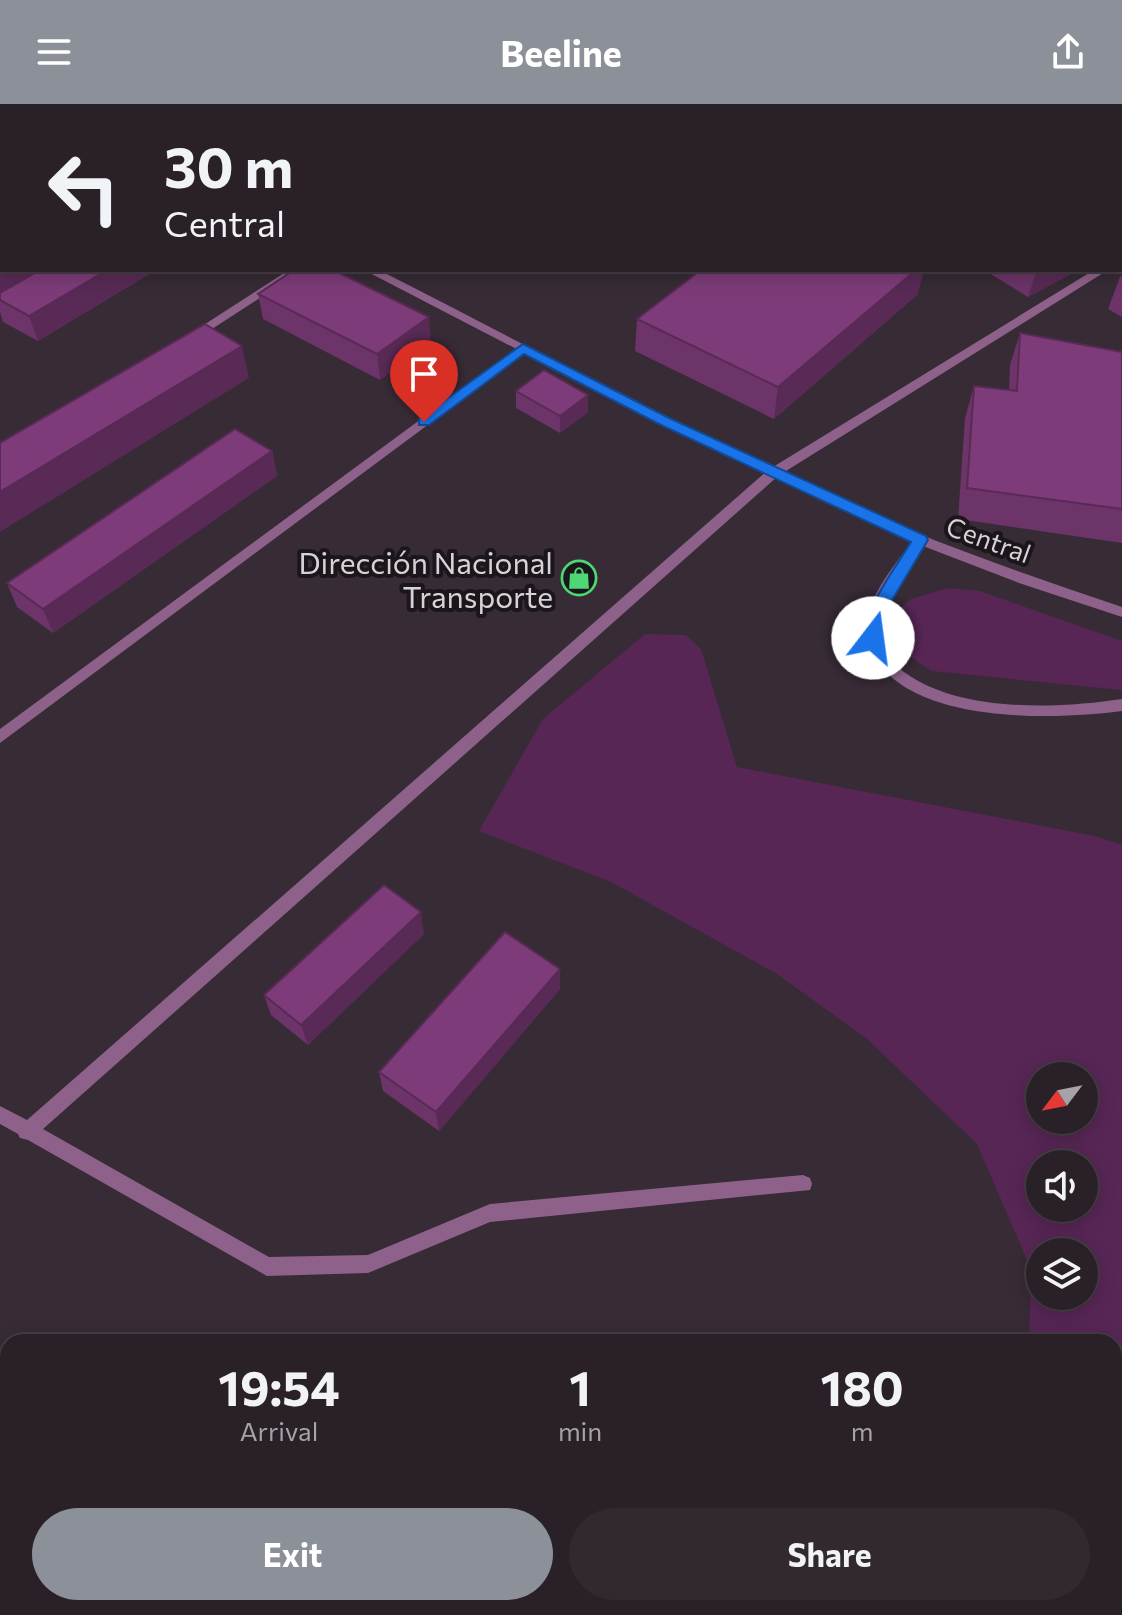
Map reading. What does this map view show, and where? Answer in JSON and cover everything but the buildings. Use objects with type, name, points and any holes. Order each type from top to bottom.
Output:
[{"type":"street","points":[[176,347],[294,272]]},
{"type":"street","name":"Central","points":[[374,272],[773,473],[920,540],[1122,612]]},
{"type":"street","points":[[26,1132],[773,473],[1099,272]]},
{"type":"street","points":[[0,737],[523,348]]},
{"type":"street","points":[[920,540],[875,615],[873,638],[884,665],[900,680],[940,697],[1028,712],[1122,705]]},
{"type":"street","points":[[0,1114],[26,1132],[267,1267],[368,1264],[490,1213],[803,1184]]},
{"type":"shaded area","points":[[948,588],[980,591],[1122,641],[1122,690],[932,671],[898,644],[889,618],[911,599]]},
{"type":"shaded area","points":[[645,634],[686,635],[701,649],[737,767],[1095,836],[1122,845],[1122,1334],[1029,1334],[1030,1310],[1098,1310],[1098,1238],[1026,1238],[1026,1257],[977,1144],[866,1038],[777,974],[611,882],[479,831],[543,719]]},
{"type":"place","name":"Dirección Nacional Transporte","points":[[579,578]]},
{"type":"route","points":[[424,422],[523,348],[664,421],[920,540],[875,615],[873,638]]}]
